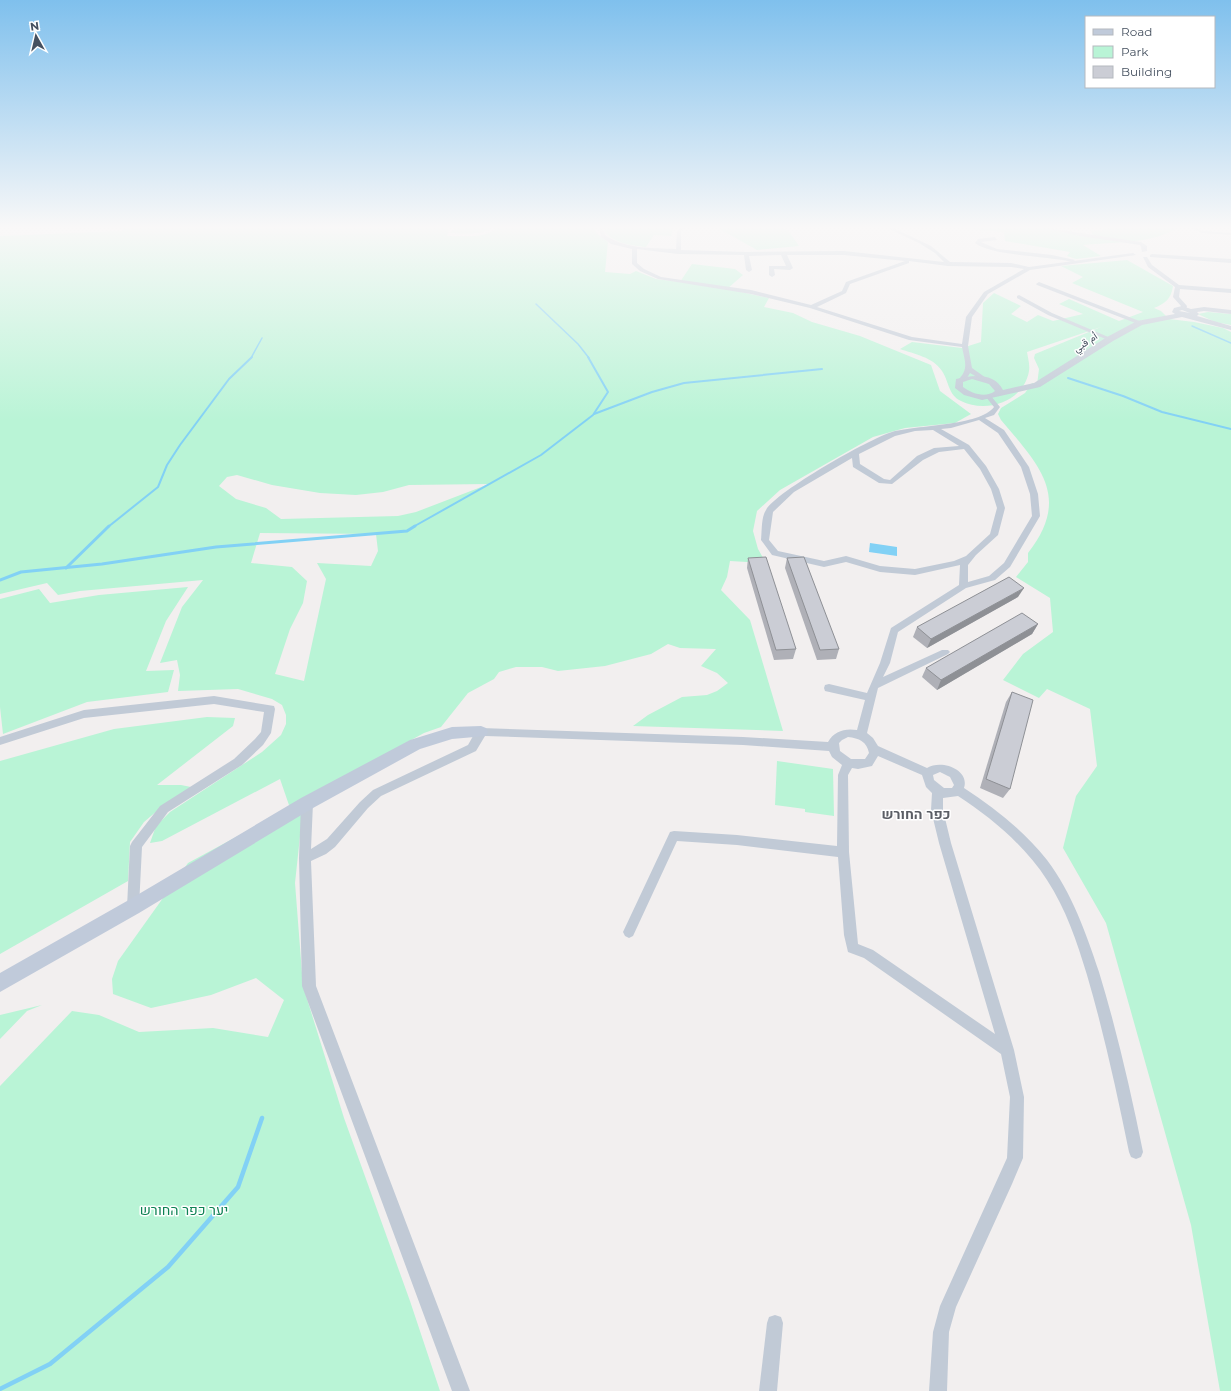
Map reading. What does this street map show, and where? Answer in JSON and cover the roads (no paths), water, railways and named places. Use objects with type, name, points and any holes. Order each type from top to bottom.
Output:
[{"type":"main road","points":[[0,983],[133,907],[307,803],[427,739],[452,733],[481,732]]},
{"type":"street","points":[[750,292],[812,307],[911,339],[965,346]]},
{"type":"street","points":[[812,307],[844,292]]},
{"type":"street","points":[[988,292],[969,317],[965,346],[969,369],[965,377],[958,384],[962,391],[973,396],[993,395]]},
{"type":"street","points":[[1059,292],[1140,324]]},
{"type":"street","points":[[1177,292],[1176,297],[1184,306],[1187,313],[1203,322],[1231,328]]},
{"type":"street","points":[[1020,297],[1050,314],[1110,338]]},
{"type":"street","name":"أم قبي","points":[[993,395],[1036,385],[1060,372],[1110,338],[1140,324],[1204,309],[1231,312]]},
{"type":"street","name":"أم قبي","points":[[969,369],[989,381],[1007,386],[1027,387]]},
{"type":"street","points":[[961,380],[972,377],[989,381],[998,388],[993,395]]},
{"type":"street","points":[[969,558],[956,563],[914,572],[880,569],[846,559],[824,564],[775,553],[765,540],[769,511],[791,490],[855,453],[893,434],[915,429],[951,426],[992,414],[997,408],[993,395]]},
{"type":"street","points":[[861,735],[874,686],[885,663],[894,630],[962,586],[992,578],[1007,565],[1036,516],[1034,494],[1025,467],[1001,432],[980,418]]},
{"type":"street","points":[[934,427],[942,434],[954,438],[966,447],[983,468],[995,489],[1001,508],[994,535],[969,558],[964,565],[962,586]]},
{"type":"street","points":[[855,453],[856,465],[882,481],[892,482],[920,458],[938,450],[966,447]]},
{"type":"street","points":[[874,686],[945,652]]},
{"type":"street","points":[[829,688],[872,698]]},
{"type":"street","points":[[0,741],[84,714],[214,700],[270,709],[266,733],[259,742],[238,762],[164,809],[136,846],[133,907]]},
{"type":"street","points":[[305,858],[322,850],[331,843],[364,804],[377,793],[472,748],[477,742],[481,732],[743,741],[833,747]]},
{"type":"street","points":[[847,733],[861,735],[872,743],[874,749],[874,754],[868,763],[855,765],[848,764],[838,757],[833,747],[834,742],[841,734],[847,733]]},
{"type":"street","points":[[874,749],[928,773]]},
{"type":"street","points":[[848,764],[843,775],[843,852],[850,935],[853,948],[868,954],[1007,1050]]},
{"type":"street","points":[[940,768],[950,771],[960,782],[958,790],[952,794],[938,792],[930,785],[927,776],[928,773],[931,770],[940,768]]},
{"type":"street","points":[[958,790],[977,801],[1025,843],[1042,863],[1063,897],[1075,921],[1103,1009],[1136,1152]]},
{"type":"street","points":[[938,792],[937,810],[945,843],[1007,1050],[1017,1097],[1015,1158],[1007,1179],[948,1306],[941,1332],[938,1391]]},
{"type":"street","points":[[307,803],[305,858],[309,986],[461,1391]]},
{"type":"street","points":[[629,932],[674,836],[737,840],[843,852]]},
{"type":"street","points":[[768,1391],[774,1323]]},
{"type":"water","points":[[870,543],[897,547],[897,556],[869,552]]},
{"type":"waterway","points":[[536,304],[578,344],[589,358]]},
{"type":"waterway","points":[[1192,326],[1231,343]]},
{"type":"waterway","points":[[251,358],[262,338]]},
{"type":"waterway","points":[[413,527],[541,455],[593,415],[608,392],[588,357]]},
{"type":"waterway","points":[[108,527],[158,487],[167,465],[180,445],[229,379],[251,358]]},
{"type":"waterway","points":[[594,414],[652,392],[684,383],[822,369]]},
{"type":"waterway","points":[[1068,378],[1123,396],[1162,412],[1231,429]]},
{"type":"waterway","points":[[67,568],[109,526]]},
{"type":"waterway","points":[[67,568],[102,564],[216,547],[407,531],[415,526]]},
{"type":"waterway","points":[[0,580],[21,572],[67,568]]},
{"type":"waterway","points":[[0,1389],[50,1364],[168,1267],[238,1187],[262,1118]]},
{"type":"district","name":"כפר החורש","points":[[916,814]]},
{"type":"park label","name":"יער כפר החורש","points":[[184,1210]]}]
